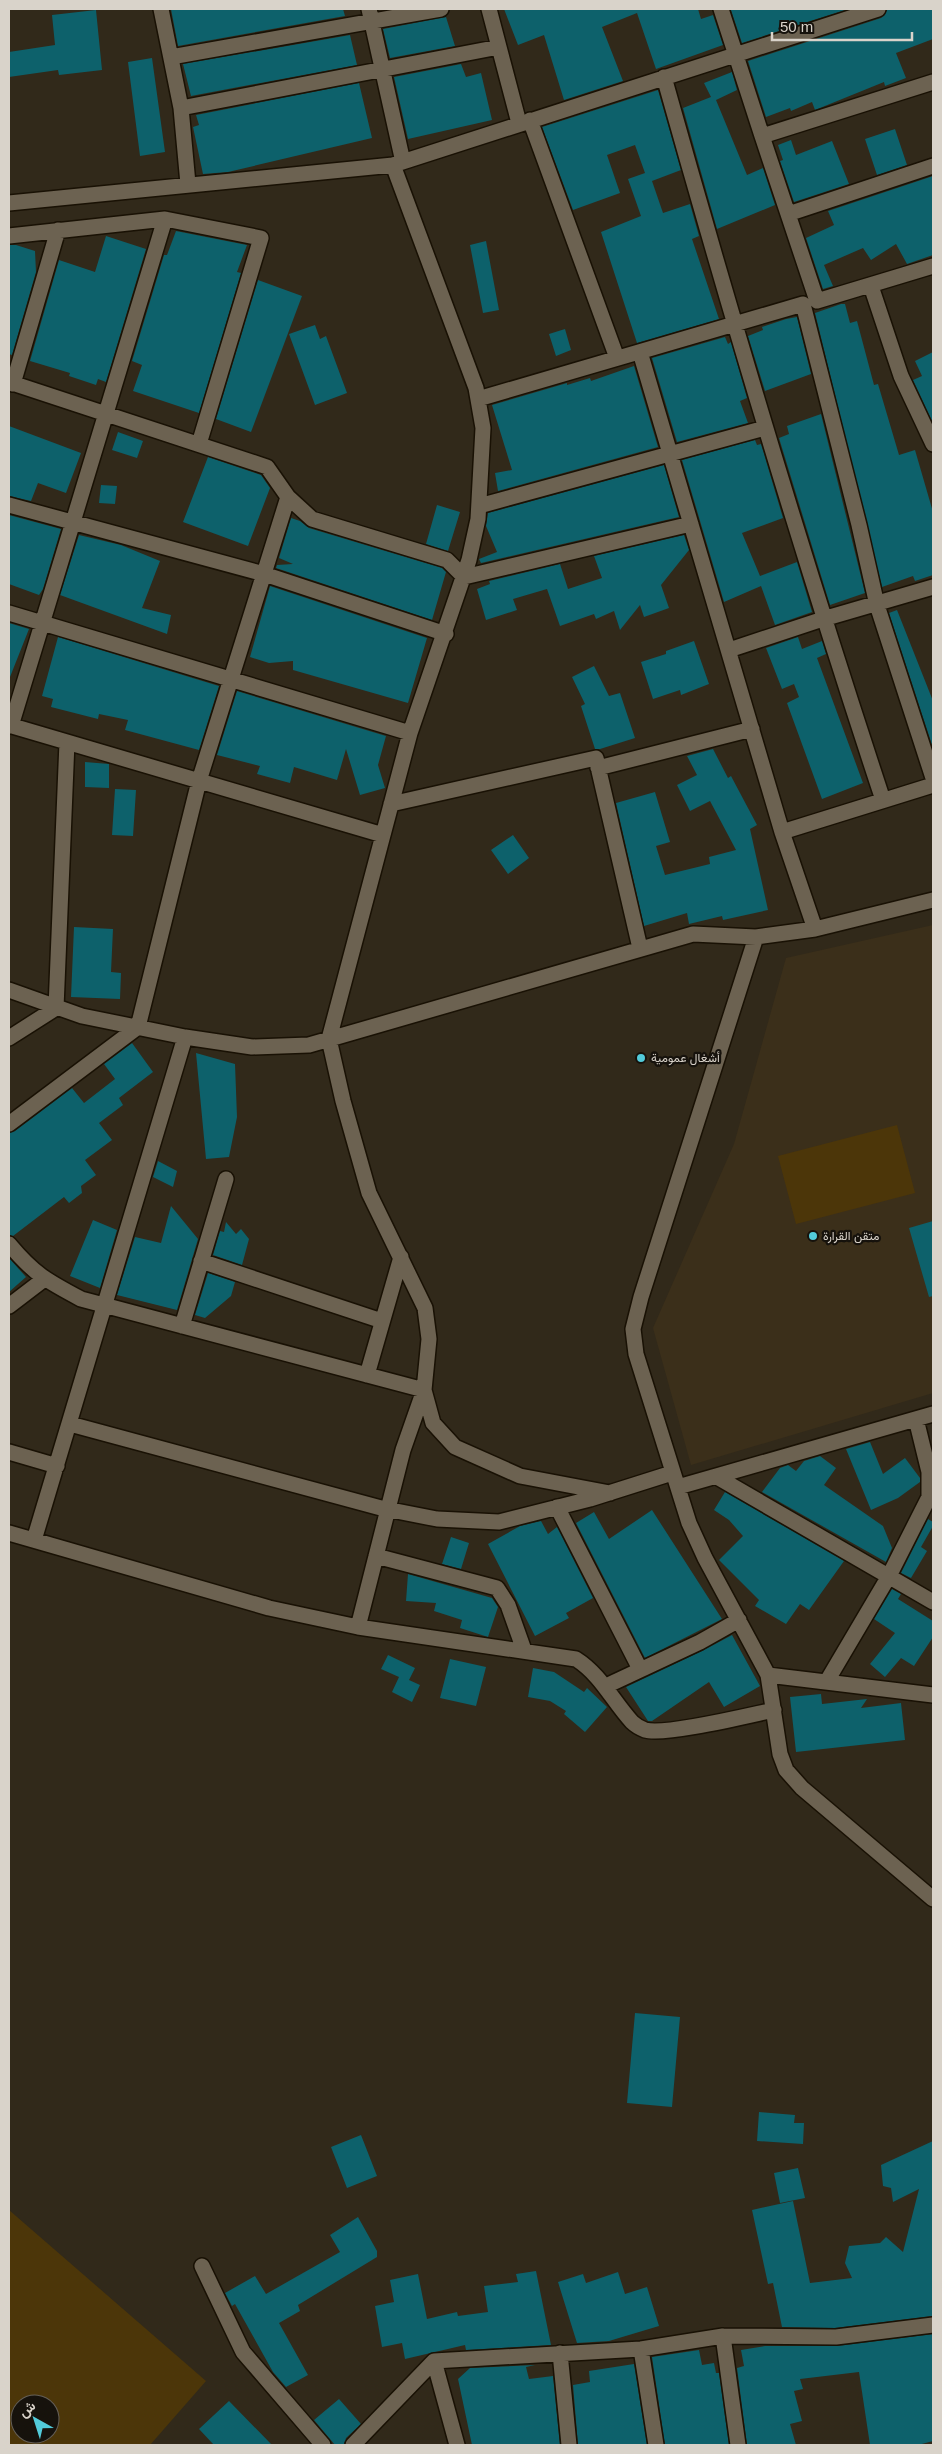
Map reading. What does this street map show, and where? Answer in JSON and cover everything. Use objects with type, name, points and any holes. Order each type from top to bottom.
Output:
[{"type":"street","points":[[161,9],[181,108],[188,184]]},
{"type":"street","points":[[170,57],[370,15],[441,9]]},
{"type":"street","points":[[489,9],[499,47],[524,122],[617,358]]},
{"type":"street","points":[[721,9],[788,214],[810,303],[877,605],[933,778]]},
{"type":"street","points":[[9,203],[398,164],[736,54],[860,11],[878,9]]},
{"type":"street","points":[[358,1627],[414,1413],[424,1390],[429,1338],[425,1308],[369,1193],[343,1101],[329,1039],[410,733],[464,578],[478,519],[484,428],[476,388],[398,164],[382,70],[370,15]]},
{"type":"street","points":[[181,108],[499,47]]},
{"type":"street","points":[[664,77],[733,324],[824,619],[883,800]]},
{"type":"street","points":[[762,136],[933,82]]},
{"type":"street","points":[[788,214],[933,166]]},
{"type":"street","points":[[165,219],[10,725],[383,835]]},
{"type":"street","points":[[9,236],[165,219],[261,238],[199,444]]},
{"type":"street","points":[[58,230],[11,383],[267,467],[288,497],[312,519],[447,560],[464,578]]},
{"type":"street","points":[[478,399],[733,324],[871,286],[933,266]]},
{"type":"street","points":[[871,286],[902,376],[933,444]]},
{"type":"street","points":[[640,352],[782,832],[815,929]]},
{"type":"street","points":[[479,506],[765,428]]},
{"type":"street","points":[[9,1124],[138,1027],[199,781],[288,497]]},
{"type":"street","points":[[9,505],[264,574],[446,634]]},
{"type":"street","points":[[464,578],[691,524]]},
{"type":"street","points":[[729,650],[824,619],[933,588]]},
{"type":"street","points":[[9,613],[410,733]]},
{"type":"street","points":[[598,768],[752,728]]},
{"type":"street","points":[[56,1008],[67,742]]},
{"type":"street","points":[[390,804],[596,758],[640,948]]},
{"type":"street","points":[[782,832],[933,785]]},
{"type":"street","points":[[9,990],[56,1008],[185,1037],[252,1047],[309,1045],[693,934],[756,937],[815,929],[933,900]]},
{"type":"street","points":[[756,937],[641,1298],[633,1329],[636,1354],[689,1523],[705,1558],[768,1675],[780,1754],[786,1770],[802,1788],[933,1900]]},
{"type":"street","points":[[9,1038],[56,1008]]},
{"type":"street","points":[[34,1540],[185,1037]]},
{"type":"street","points":[[182,1326],[226,1178]]},
{"type":"street","points":[[9,1244],[25,1264],[43,1280],[81,1299],[424,1390]]},
{"type":"street","points":[[367,1375],[401,1257]]},
{"type":"street","points":[[201,1261],[382,1321]]},
{"type":"street","points":[[9,1306],[43,1280]]},
{"type":"street","points":[[424,1390],[433,1423],[455,1447],[520,1476],[610,1493]]},
{"type":"street","points":[[70,1424],[388,1509],[437,1519],[499,1522],[610,1493],[675,1480],[718,1477],[933,1414]]},
{"type":"street","points":[[827,1681],[931,1497],[929,1472],[916,1419]]},
{"type":"street","points":[[9,1452],[57,1466]]},
{"type":"street","points":[[718,1477],[933,1602]]},
{"type":"street","points":[[557,1507],[640,1669]]},
{"type":"street","points":[[9,1533],[270,1608],[358,1627],[576,1659],[588,1667],[606,1686],[634,1724],[646,1730],[661,1731],[774,1710]]},
{"type":"street","points":[[376,1556],[497,1588],[508,1605],[524,1650]]},
{"type":"street","points":[[606,1686],[700,1642],[739,1620]]},
{"type":"street","points":[[768,1675],[933,1695]]},
{"type":"street","points":[[202,2266],[243,2352],[323,2445]]},
{"type":"street","points":[[353,2445],[434,2361],[641,2349],[723,2336],[836,2337],[933,2325]]},
{"type":"street","points":[[723,2336],[738,2445]]},
{"type":"street","points":[[641,2349],[656,2445]]},
{"type":"street","points":[[560,2353],[569,2445]]},
{"type":"street","points":[[434,2361],[457,2445]]},
{"type":"shaded area","name":"متقن القرارة","points":[[933,925],[933,1393],[691,1465],[653,1328],[734,1144],[786,958]]},
{"type":"shaded area","points":[[897,1125],[915,1193],[796,1224],[778,1156]]},
{"type":"shaded area","points":[[9,2210],[206,2381],[150,2445],[9,2445]]},
{"type":"building","points":[[171,9],[343,9],[345,16],[178,46]]},
{"type":"building","points":[[504,9],[698,9],[701,19],[713,15],[723,45],[656,69],[637,13],[602,27],[623,81],[564,100],[544,35],[518,45]]},
{"type":"building","points":[[848,9],[742,43],[731,10]]},
{"type":"building","points":[[887,9],[933,9],[933,39],[896,53],[906,78],[885,86],[884,82],[815,110],[812,102],[791,111],[790,108],[766,117],[748,61],[881,18],[885,15]]},
{"type":"building","points":[[96,10],[102,70],[59,75],[58,70],[9,77],[9,52],[55,45],[52,15]]},
{"type":"building","points":[[446,17],[455,46],[390,58],[383,29]]},
{"type":"building","points":[[350,35],[357,65],[191,96],[183,64]]},
{"type":"building","points":[[152,58],[165,152],[140,156],[128,62]]},
{"type":"building","points":[[461,64],[466,77],[481,73],[492,120],[408,139],[394,77]]},
{"type":"building","points":[[732,72],[737,90],[716,100],[747,175],[763,168],[775,205],[717,229],[683,108],[711,97],[704,83]]},
{"type":"building","points":[[359,83],[372,138],[228,172],[203,174],[193,127],[199,125],[196,115]]},
{"type":"building","points":[[658,90],[681,170],[652,181],[663,213],[690,204],[699,236],[692,239],[719,319],[637,343],[601,232],[641,216],[628,179],[645,173],[635,145],[607,155],[620,193],[573,210],[542,127]]},
{"type":"building","points":[[895,129],[907,165],[877,175],[865,139]]},
{"type":"building","points":[[791,140],[796,155],[832,141],[849,184],[794,202],[780,161],[783,160],[778,145]]},
{"type":"building","points":[[933,176],[933,255],[907,264],[896,244],[871,260],[863,248],[824,265],[833,286],[823,289],[806,238],[834,225],[828,211]]},
{"type":"building","points":[[176,231],[247,245],[237,272],[241,273],[199,413],[133,391],[142,365],[132,361],[164,255],[167,255]]},
{"type":"building","points":[[106,236],[146,249],[106,382],[98,379],[96,385],[69,376],[70,373],[30,361],[59,260],[95,272]]},
{"type":"building","points":[[486,241],[499,310],[483,313],[470,245]]},
{"type":"building","points":[[9,245],[16,245],[35,251],[36,272],[12,355],[9,354]]},
{"type":"building","points":[[258,280],[302,296],[251,432],[216,419]]},
{"type":"building","points":[[845,304],[850,323],[857,321],[874,385],[878,384],[899,455],[915,450],[933,512],[933,575],[915,581],[913,576],[882,587],[815,313]]},
{"type":"building","points":[[797,317],[811,374],[765,391],[748,336],[763,330],[762,327]]},
{"type":"building","points":[[315,325],[320,339],[326,336],[347,393],[315,405],[289,334]]},
{"type":"building","points":[[565,329],[571,350],[556,356],[549,334]]},
{"type":"building","points":[[725,337],[728,344],[731,342],[747,398],[740,401],[748,423],[677,442],[652,358]]},
{"type":"building","points":[[933,352],[933,423],[913,380],[922,376],[915,361]]},
{"type":"building","points":[[634,366],[658,447],[498,491],[495,473],[512,470],[492,405],[567,383],[567,385],[590,378],[591,381]]},
{"type":"building","points":[[821,414],[865,593],[830,605],[779,438],[789,434],[787,426]]},
{"type":"building","points":[[9,426],[81,453],[66,493],[38,483],[31,501],[9,496]]},
{"type":"building","points":[[118,432],[143,441],[137,458],[112,450]]},
{"type":"building","points":[[755,440],[757,445],[761,444],[783,518],[742,533],[760,576],[797,562],[812,612],[775,625],[761,586],[724,602],[682,460]]},
{"type":"building","points":[[208,457],[261,475],[270,488],[248,546],[183,522]]},
{"type":"building","points":[[664,465],[679,517],[481,563],[479,559],[497,552],[486,526],[488,513]]},
{"type":"building","points":[[101,485],[117,486],[115,504],[99,503]]},
{"type":"building","points":[[437,505],[460,512],[448,551],[426,544]]},
{"type":"building","points":[[9,515],[61,529],[43,589],[39,595],[9,584]]},
{"type":"building","points":[[291,518],[300,521],[309,528],[442,568],[446,572],[432,620],[276,568],[277,565],[293,564],[279,558]]},
{"type":"building","points":[[79,535],[121,545],[160,561],[142,608],[171,615],[167,634],[60,595]]},
{"type":"building","points":[[684,535],[689,550],[661,585],[669,608],[644,617],[640,605],[620,630],[614,611],[596,619],[594,614],[560,626],[547,589],[513,599],[517,610],[486,620],[477,589],[490,584],[489,581],[560,564],[568,589],[602,578],[594,556]]},
{"type":"building","points":[[270,586],[427,638],[408,703],[293,670],[293,661],[269,663],[250,657]]},
{"type":"building","points":[[897,610],[933,701],[933,748],[889,613]]},
{"type":"building","points":[[9,623],[29,629],[10,677],[9,677]]},
{"type":"building","points":[[58,637],[219,686],[199,750],[125,730],[128,720],[99,714],[98,719],[51,707],[53,699],[42,696]]},
{"type":"building","points":[[798,637],[802,649],[822,641],[826,654],[817,658],[863,783],[822,799],[787,703],[799,697],[794,684],[782,689],[766,648]]},
{"type":"building","points":[[694,641],[709,684],[681,695],[680,690],[653,699],[641,662],[666,654],[666,651]]},
{"type":"building","points":[[594,666],[609,696],[620,693],[635,738],[600,749],[595,749],[581,706],[585,704],[572,677]]},
{"type":"building","points":[[237,691],[386,736],[378,765],[385,788],[360,795],[346,749],[337,780],[294,767],[290,783],[257,774],[260,766],[217,755]]},
{"type":"building","points":[[713,749],[728,778],[731,776],[757,825],[750,829],[768,910],[723,920],[722,916],[689,924],[687,913],[644,926],[616,803],[655,792],[670,842],[656,846],[665,875],[710,864],[709,857],[736,850],[710,801],[690,811],[677,785],[697,775],[687,756]]},
{"type":"building","points":[[85,762],[109,764],[109,788],[85,787]]},
{"type":"building","points":[[115,789],[136,790],[133,836],[112,835]]},
{"type":"building","points":[[513,835],[529,858],[508,874],[491,850]]},
{"type":"building","points":[[74,927],[113,929],[111,972],[121,973],[120,999],[71,997]]},
{"type":"building","points":[[132,1043],[153,1072],[119,1098],[123,1105],[99,1123],[112,1140],[85,1160],[96,1175],[81,1186],[82,1193],[69,1203],[64,1197],[13,1236],[9,1235],[9,1133],[15,1131],[72,1088],[84,1103],[115,1079],[104,1064]]},
{"type":"building","points":[[196,1053],[235,1064],[237,1117],[229,1157],[206,1159]]},
{"type":"building","points":[[158,1161],[177,1171],[173,1187],[153,1177]]},
{"type":"building","points":[[171,1206],[198,1239],[177,1310],[117,1295],[135,1237],[161,1243]]},
{"type":"building","points":[[93,1220],[117,1230],[100,1288],[70,1276]]},
{"type":"building","points":[[933,1221],[933,1296],[929,1297],[909,1228]]},
{"type":"building","points":[[226,1222],[236,1234],[241,1229],[249,1239],[242,1265],[213,1255],[220,1231],[224,1232]]},
{"type":"building","points":[[9,1258],[26,1277],[9,1292]]},
{"type":"building","points":[[208,1273],[235,1282],[231,1296],[205,1318],[195,1315]]},
{"type":"building","points":[[870,1442],[883,1474],[905,1458],[920,1478],[920,1482],[898,1498],[871,1510],[846,1449]]},
{"type":"building","points":[[820,1456],[836,1468],[824,1485],[883,1526],[892,1548],[886,1562],[762,1492],[780,1468],[788,1465],[796,1471],[804,1461]]},
{"type":"building","points":[[725,1492],[844,1561],[809,1610],[800,1604],[786,1624],[755,1606],[759,1600],[719,1560],[743,1536],[729,1520],[714,1510]]},
{"type":"building","points":[[652,1510],[722,1619],[645,1658],[576,1523],[594,1512],[609,1539]]},
{"type":"building","points":[[928,1519],[933,1522],[933,1526],[921,1547],[927,1551],[911,1578],[901,1573]]},
{"type":"building","points":[[541,1521],[548,1534],[557,1527],[593,1598],[566,1613],[569,1618],[535,1636],[488,1544],[520,1526]]},
{"type":"building","points":[[451,1537],[469,1543],[461,1569],[442,1564]]},
{"type":"building","points":[[408,1574],[492,1598],[498,1607],[488,1637],[460,1628],[462,1620],[434,1611],[436,1603],[406,1601]]},
{"type":"building","points":[[892,1589],[901,1594],[898,1599],[933,1621],[933,1637],[914,1666],[901,1658],[885,1677],[870,1664],[895,1633],[874,1619]]},
{"type":"building","points":[[732,1635],[760,1686],[724,1707],[709,1682],[652,1721],[648,1721],[626,1687]]},
{"type":"building","points":[[388,1655],[415,1668],[409,1680],[420,1685],[412,1702],[392,1692],[399,1677],[381,1669]]},
{"type":"building","points":[[450,1659],[486,1667],[476,1706],[440,1698]]},
{"type":"building","points":[[533,1668],[554,1672],[584,1692],[587,1688],[607,1707],[585,1732],[564,1714],[566,1711],[550,1701],[528,1697]]},
{"type":"building","points":[[821,1694],[822,1704],[867,1699],[861,1708],[901,1703],[905,1740],[796,1752],[790,1697]]},
{"type":"building","points":[[635,2013],[680,2017],[672,2107],[627,2103]]},
{"type":"building","points":[[759,2112],[795,2115],[794,2123],[804,2123],[803,2144],[757,2141]]},
{"type":"building","points":[[361,2135],[377,2176],[347,2188],[331,2147]]},
{"type":"building","points":[[933,2141],[933,2316],[835,2328],[782,2327],[773,2283],[768,2284],[752,2210],[793,2201],[810,2283],[852,2278],[845,2263],[849,2246],[880,2243],[886,2237],[903,2252],[919,2189],[893,2202],[891,2188],[883,2186],[881,2165]]},
{"type":"building","points":[[798,2168],[805,2198],[780,2203],[774,2173]]},
{"type":"building","points":[[358,2217],[377,2251],[377,2257],[298,2305],[300,2311],[279,2323],[308,2375],[286,2387],[273,2372],[235,2304],[232,2306],[225,2293],[255,2276],[266,2294],[340,2252],[330,2235]]},
{"type":"building","points":[[536,2271],[551,2345],[466,2350],[465,2345],[405,2359],[402,2343],[382,2347],[375,2306],[394,2302],[390,2280],[418,2274],[427,2319],[457,2312],[458,2316],[488,2312],[484,2286],[518,2282],[516,2274]]},
{"type":"building","points":[[618,2272],[625,2294],[647,2287],[659,2326],[609,2341],[577,2343],[558,2282],[583,2274],[586,2283]]},
{"type":"building","points":[[933,2334],[933,2441],[918,2445],[870,2445],[859,2372],[800,2379],[803,2389],[794,2391],[802,2421],[790,2424],[796,2445],[747,2445],[737,2368],[744,2366],[741,2350],[765,2346],[837,2346]]},
{"type":"building","points":[[699,2350],[702,2365],[714,2363],[716,2373],[719,2373],[729,2445],[665,2445],[652,2357]]},
{"type":"building","points":[[634,2364],[647,2445],[578,2445],[573,2385],[590,2382],[589,2371]]},
{"type":"building","points":[[535,2365],[526,2367],[529,2379],[553,2376],[560,2445],[472,2445],[458,2379],[470,2368]]},
{"type":"building","points":[[339,2399],[361,2424],[346,2438],[344,2445],[335,2445],[314,2420]]},
{"type":"building","points":[[229,2401],[272,2445],[214,2445],[199,2429]]},
{"type":"place","name":"أشغال عمومية","points":[[641,1058]]},
{"type":"place","name":"متقن القرارة","points":[[813,1236]]}]
